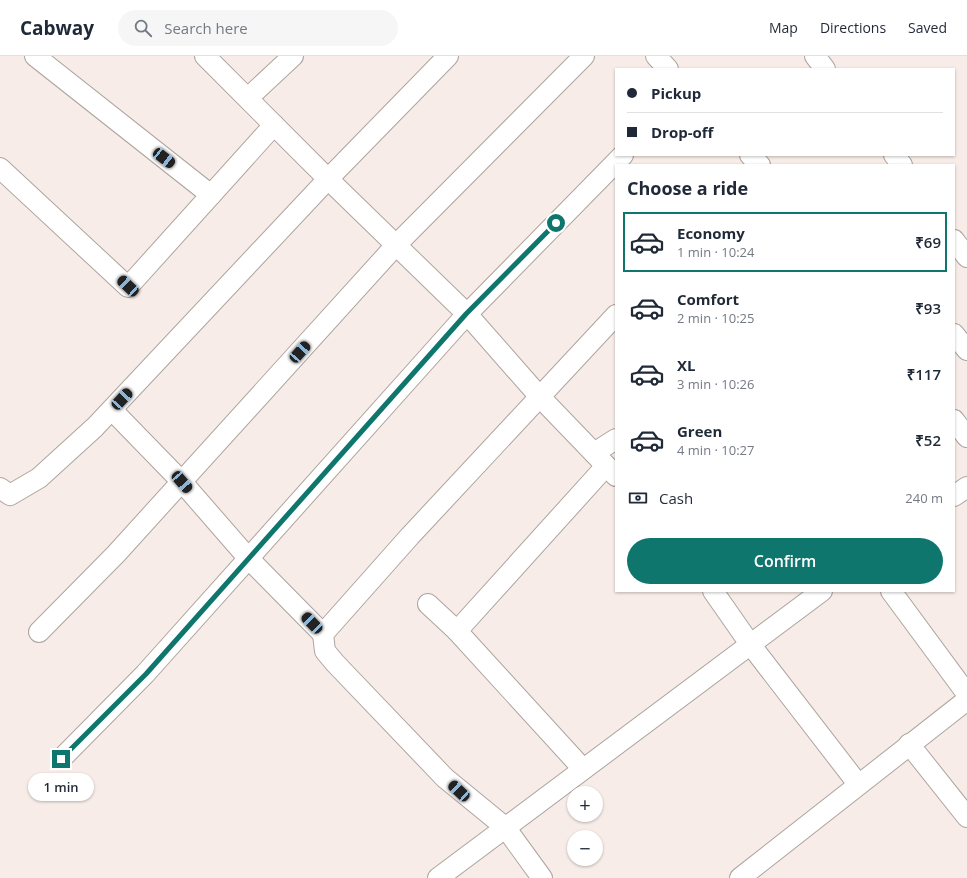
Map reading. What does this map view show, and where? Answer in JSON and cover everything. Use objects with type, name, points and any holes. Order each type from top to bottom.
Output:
[{"type":"street","points":[[35,56],[211,195]]},
{"type":"street","points":[[206,56],[328,179],[397,244],[466,314],[539,396],[605,465]]},
{"type":"street","points":[[248,98],[292,56]]},
{"type":"street","points":[[39,632],[116,554],[397,244],[584,56]]},
{"type":"street","points":[[656,56],[667,68]]},
{"type":"street","points":[[815,56],[824,68]]},
{"type":"street","points":[[0,488],[10,495],[39,478],[95,427],[443,58]]},
{"type":"street","points":[[0,168],[128,286],[274,125]]},
{"type":"street","points":[[61,759],[146,674],[466,314],[622,156]]},
{"type":"street","points":[[751,156],[759,164]]},
{"type":"street","points":[[895,156],[901,164]]},
{"type":"street","points":[[955,241],[967,257]]},
{"type":"street","points":[[323,634],[410,536],[615,316]]},
{"type":"street","points":[[955,335],[967,350]]},
{"type":"street","points":[[112,410],[182,482],[249,559],[323,634],[325,651],[335,663],[445,778],[505,827],[542,878]]},
{"type":"street","points":[[955,421],[967,437]]},
{"type":"street","points":[[457,631],[605,465],[615,441]]},
{"type":"street","points":[[955,495],[967,487]]},
{"type":"street","points":[[713,592],[750,644],[858,784]]},
{"type":"street","points":[[438,878],[821,592]]},
{"type":"street","points":[[892,592],[967,694]]},
{"type":"street","points":[[428,604],[457,631],[583,769]]},
{"type":"street","points":[[740,878],[967,700]]},
{"type":"street","points":[[909,744],[967,817]]},
{"type":"route","points":[[61,759],[146,674],[466,314],[556,223]]}]
